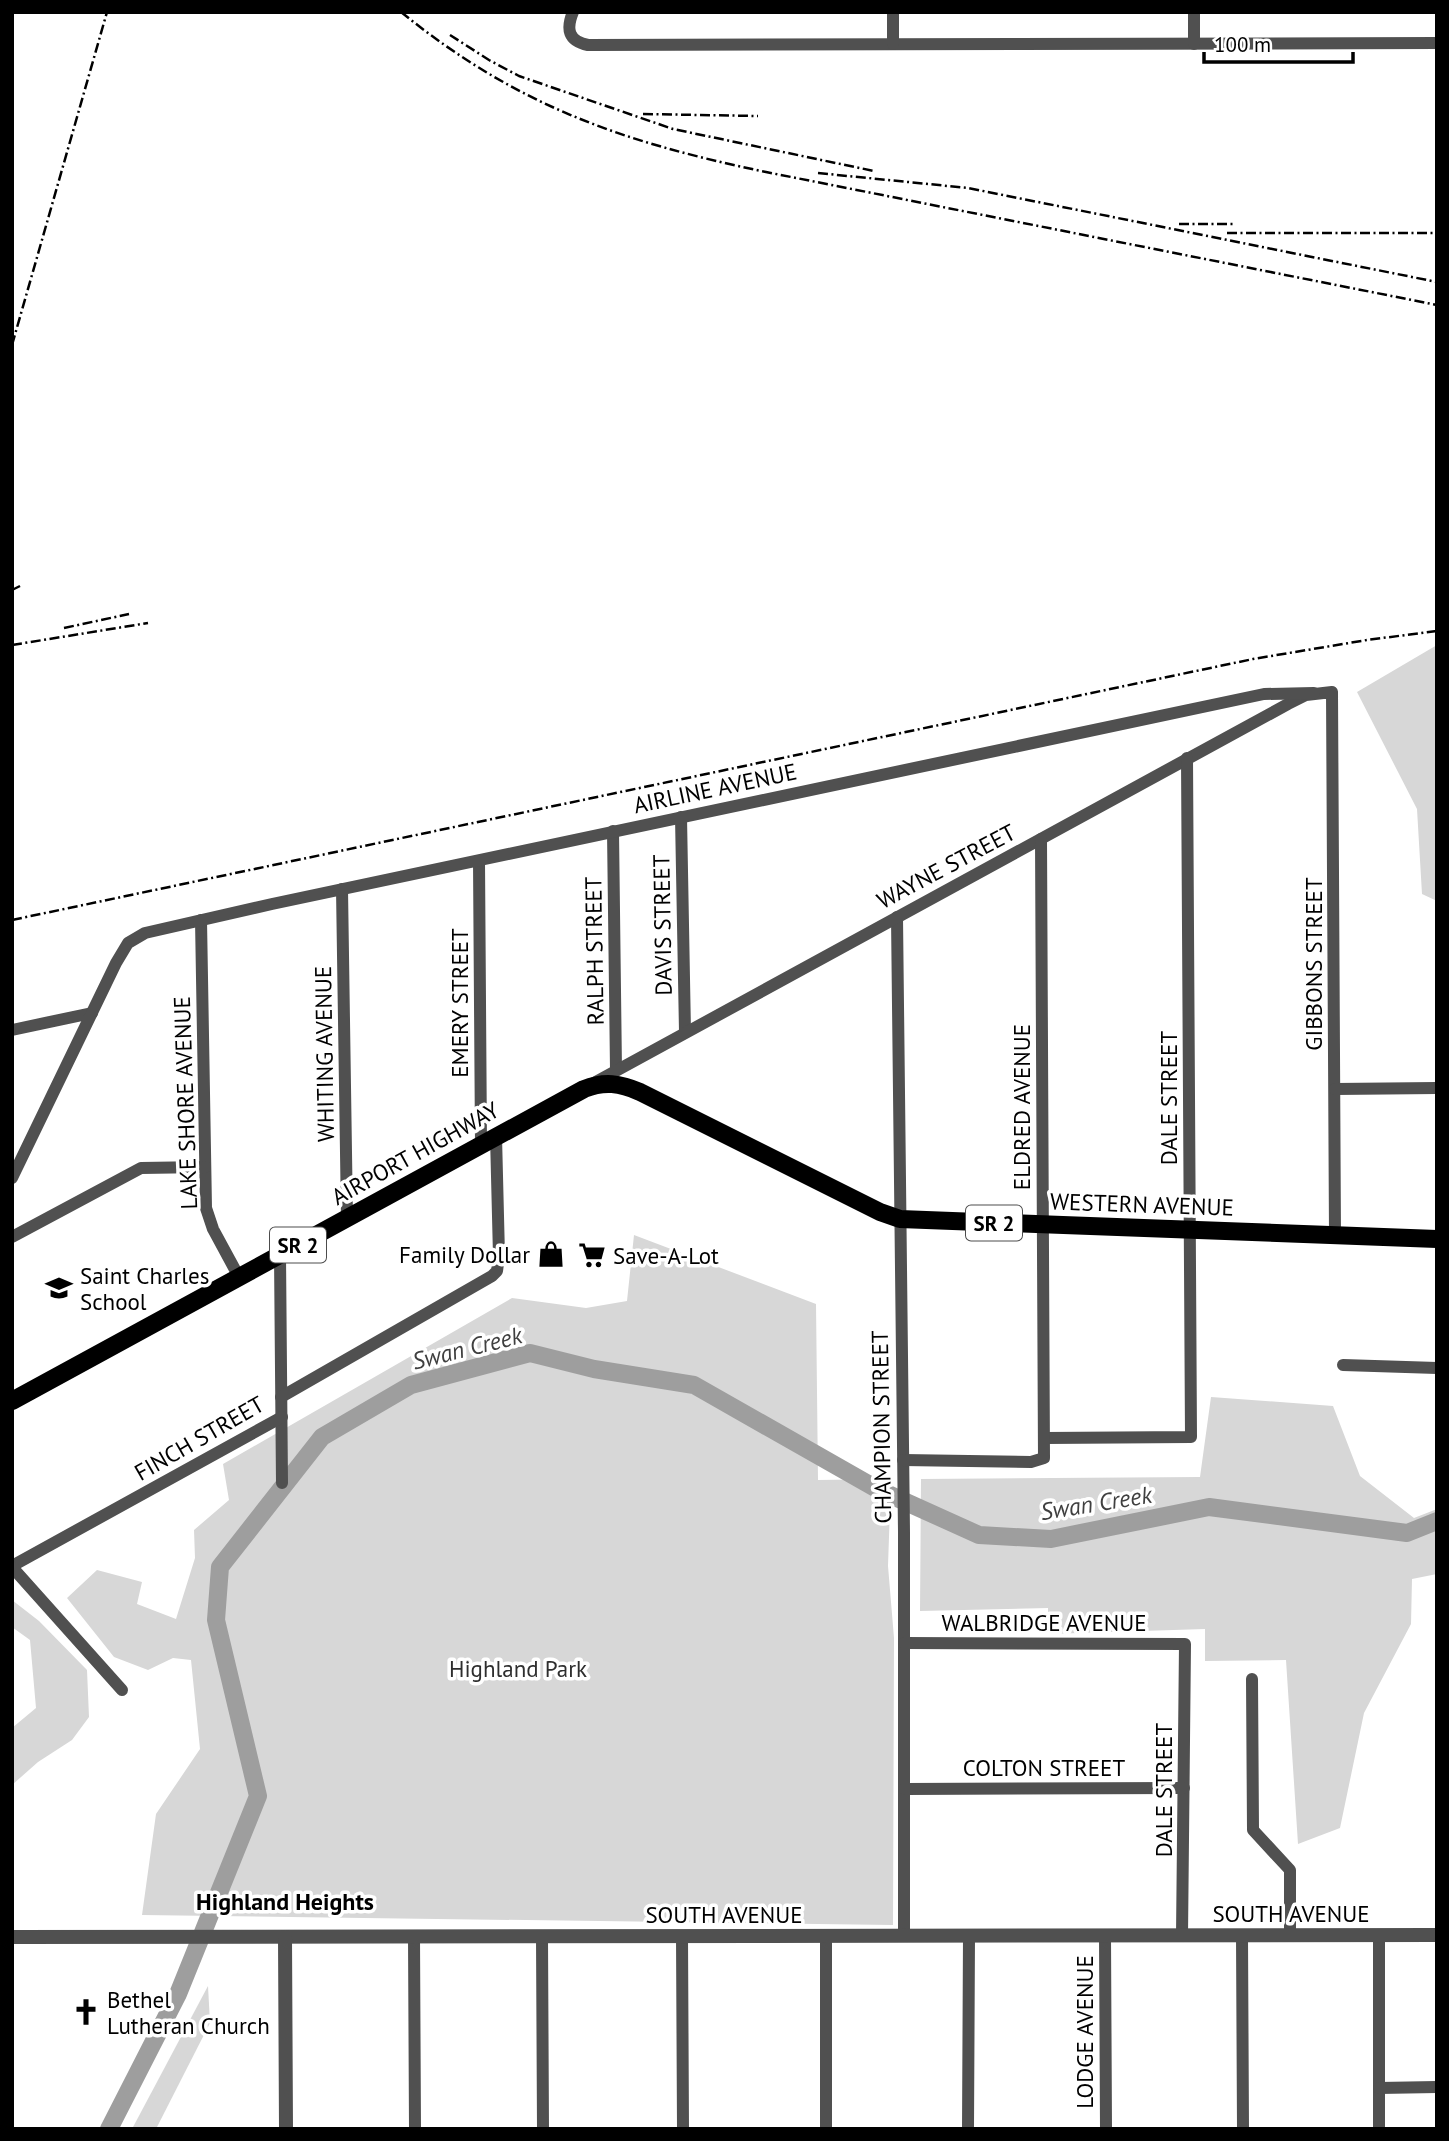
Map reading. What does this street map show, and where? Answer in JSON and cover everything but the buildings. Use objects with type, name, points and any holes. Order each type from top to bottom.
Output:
[{"type":"main road","name":"WESTERN AVENUE","points":[[584,1089],[604,1083],[633,1088],[880,1212],[900,1219],[1437,1239]]},
{"type":"main road","name":"AIRPORT HIGHWAY","points":[[12,1401],[584,1089]]},
{"type":"street","points":[[573,12],[569,23],[570,36],[576,42],[588,45],[1437,43]]},
{"type":"street","points":[[892,44],[893,12]]},
{"type":"street","points":[[1194,12],[1194,44]]},
{"type":"street","name":"WAYNE STREET","points":[[584,1089],[1187,758],[1289,704],[1314,693],[1332,692]]},
{"type":"street","name":"GIBBONS STREET","points":[[1332,692],[1335,1235]]},
{"type":"street","name":"AIRLINE AVENUE","points":[[92,1013],[128,943],[145,933],[1264,694],[1314,693]]},
{"type":"street","name":"DALE STREET","points":[[1045,1438],[1191,1437],[1187,758]]},
{"type":"street","name":"DAVIS STREET","points":[[681,817],[685,1032]]},
{"type":"street","name":"RALPH STREET","points":[[614,831],[616,1070]]},
{"type":"street","name":"ELDRED AVENUE","points":[[903,1460],[1031,1462],[1044,1458],[1041,839]]},
{"type":"street","name":"EMERY STREET","points":[[479,861],[489,1140],[499,1244],[496,1271]]},
{"type":"street","name":"WHITING AVENUE","points":[[342,889],[347,1218]]},
{"type":"street","name":"CHAMPION STREET","points":[[897,917],[904,1532],[904,1936]]},
{"type":"street","name":"LAKE SHORE AVENUE","points":[[201,920],[206,1208],[213,1229],[239,1277]]},
{"type":"street","points":[[12,1030],[92,1013]]},
{"type":"street","points":[[12,1178],[92,1013]]},
{"type":"street","points":[[1335,1089],[1437,1088]]},
{"type":"street","points":[[12,1237],[141,1168],[205,1167]]},
{"type":"street","points":[[280,1255],[281,1397]]},
{"type":"street","name":"FINCH STREET","points":[[12,1567],[282,1417],[281,1397],[492,1276],[496,1271]]},
{"type":"street","points":[[1343,1365],[1437,1368]]},
{"type":"street","points":[[282,1417],[282,1483]]},
{"type":"street","points":[[12,1567],[122,1690]]},
{"type":"street","name":"WALBRIDGE AVENUE","points":[[904,1643],[1185,1644]]},
{"type":"street","name":"DALE STREET","points":[[1182,1936],[1185,1644]]},
{"type":"street","points":[[1252,1679],[1253,1830],[1290,1870],[1290,1935]]},
{"type":"street","name":"COLTON STREET","points":[[905,1789],[1184,1788]]},
{"type":"street","name":"SOUTH AVENUE","points":[[12,1937],[1437,1935]]},
{"type":"street","points":[[682,1936],[683,2129]]},
{"type":"street","points":[[826,1936],[826,2129]]},
{"type":"street","points":[[968,2129],[969,1936]]},
{"type":"street","name":"LODGE AVENUE","points":[[1105,1936],[1106,2129]]},
{"type":"street","points":[[1242,1936],[1243,2129]]},
{"type":"street","points":[[1379,1936],[1379,2129]]},
{"type":"street","points":[[285,1937],[286,2129]]},
{"type":"street","points":[[414,1937],[415,2129]]},
{"type":"street","points":[[542,1937],[543,2129]]},
{"type":"street","points":[[1379,2088],[1437,2087]]},
{"type":"green space","points":[[1437,645],[1437,901],[1422,894],[1417,809],[1357,692]]},
{"type":"green space","name":"Highland Park","points":[[634,1235],[816,1304],[818,1480],[891,1479],[888,1566],[894,1638],[893,1925],[142,1915],[156,1814],[200,1749],[191,1660],[173,1658],[148,1670],[114,1657],[67,1598],[97,1570],[142,1582],[137,1604],[176,1619],[195,1558],[194,1530],[229,1500],[223,1464],[512,1298],[586,1308],[627,1301]]},
{"type":"green space","points":[[1211,1397],[1333,1406],[1360,1476],[1414,1518],[1437,1509],[1437,1574],[1412,1579],[1411,1624],[1364,1713],[1340,1828],[1298,1844],[1286,1660],[1205,1661],[1205,1629],[1048,1634],[1048,1608],[920,1611],[921,1479],[1200,1477]]},
{"type":"green space","points":[[12,1600],[39,1621],[87,1670],[89,1717],[72,1740],[38,1762],[12,1785],[12,1728],[36,1708],[30,1640],[12,1627]]},
{"type":"green space","points":[[208,1986],[210,2023],[156,2129],[132,2129]]},
{"type":"waterway","name":"Swan Creek","points":[[109,2129],[178,1994],[258,1796],[216,1620],[220,1567],[322,1437],[411,1385],[530,1353],[594,1369],[694,1385],[877,1489],[979,1535],[1051,1539],[1209,1507],[1407,1533],[1437,1521]]},
{"type":"railway","points":[[12,345],[107,12]]},
{"type":"railway","points":[[401,12],[444,45],[529,96],[573,116],[665,148],[766,172],[1437,305]]},
{"type":"railway","points":[[450,35],[519,76],[673,129],[874,171]]},
{"type":"railway","points":[[643,114],[758,116]]},
{"type":"railway","points":[[818,173],[968,188],[1437,282]]},
{"type":"railway","points":[[1179,224],[1235,224]]},
{"type":"railway","points":[[1227,233],[1437,233]]},
{"type":"railway","points":[[12,590],[20,586]]},
{"type":"railway","points":[[64,628],[129,614]]},
{"type":"railway","points":[[12,645],[148,623]]},
{"type":"railway","points":[[12,920],[1253,659],[1437,631]]},
{"type":"place","name":"Family Dollar","points":[[551,1254]]},
{"type":"place","name":"Save-A-Lot","points":[[592,1255]]},
{"type":"place","name":"Saint Charles School","points":[[59,1288]]},
{"type":"place","name":"Bethel Lutheran Church","points":[[86,2012]]},
{"type":"district","name":"Highland Heights","points":[[285,1901]]}]
